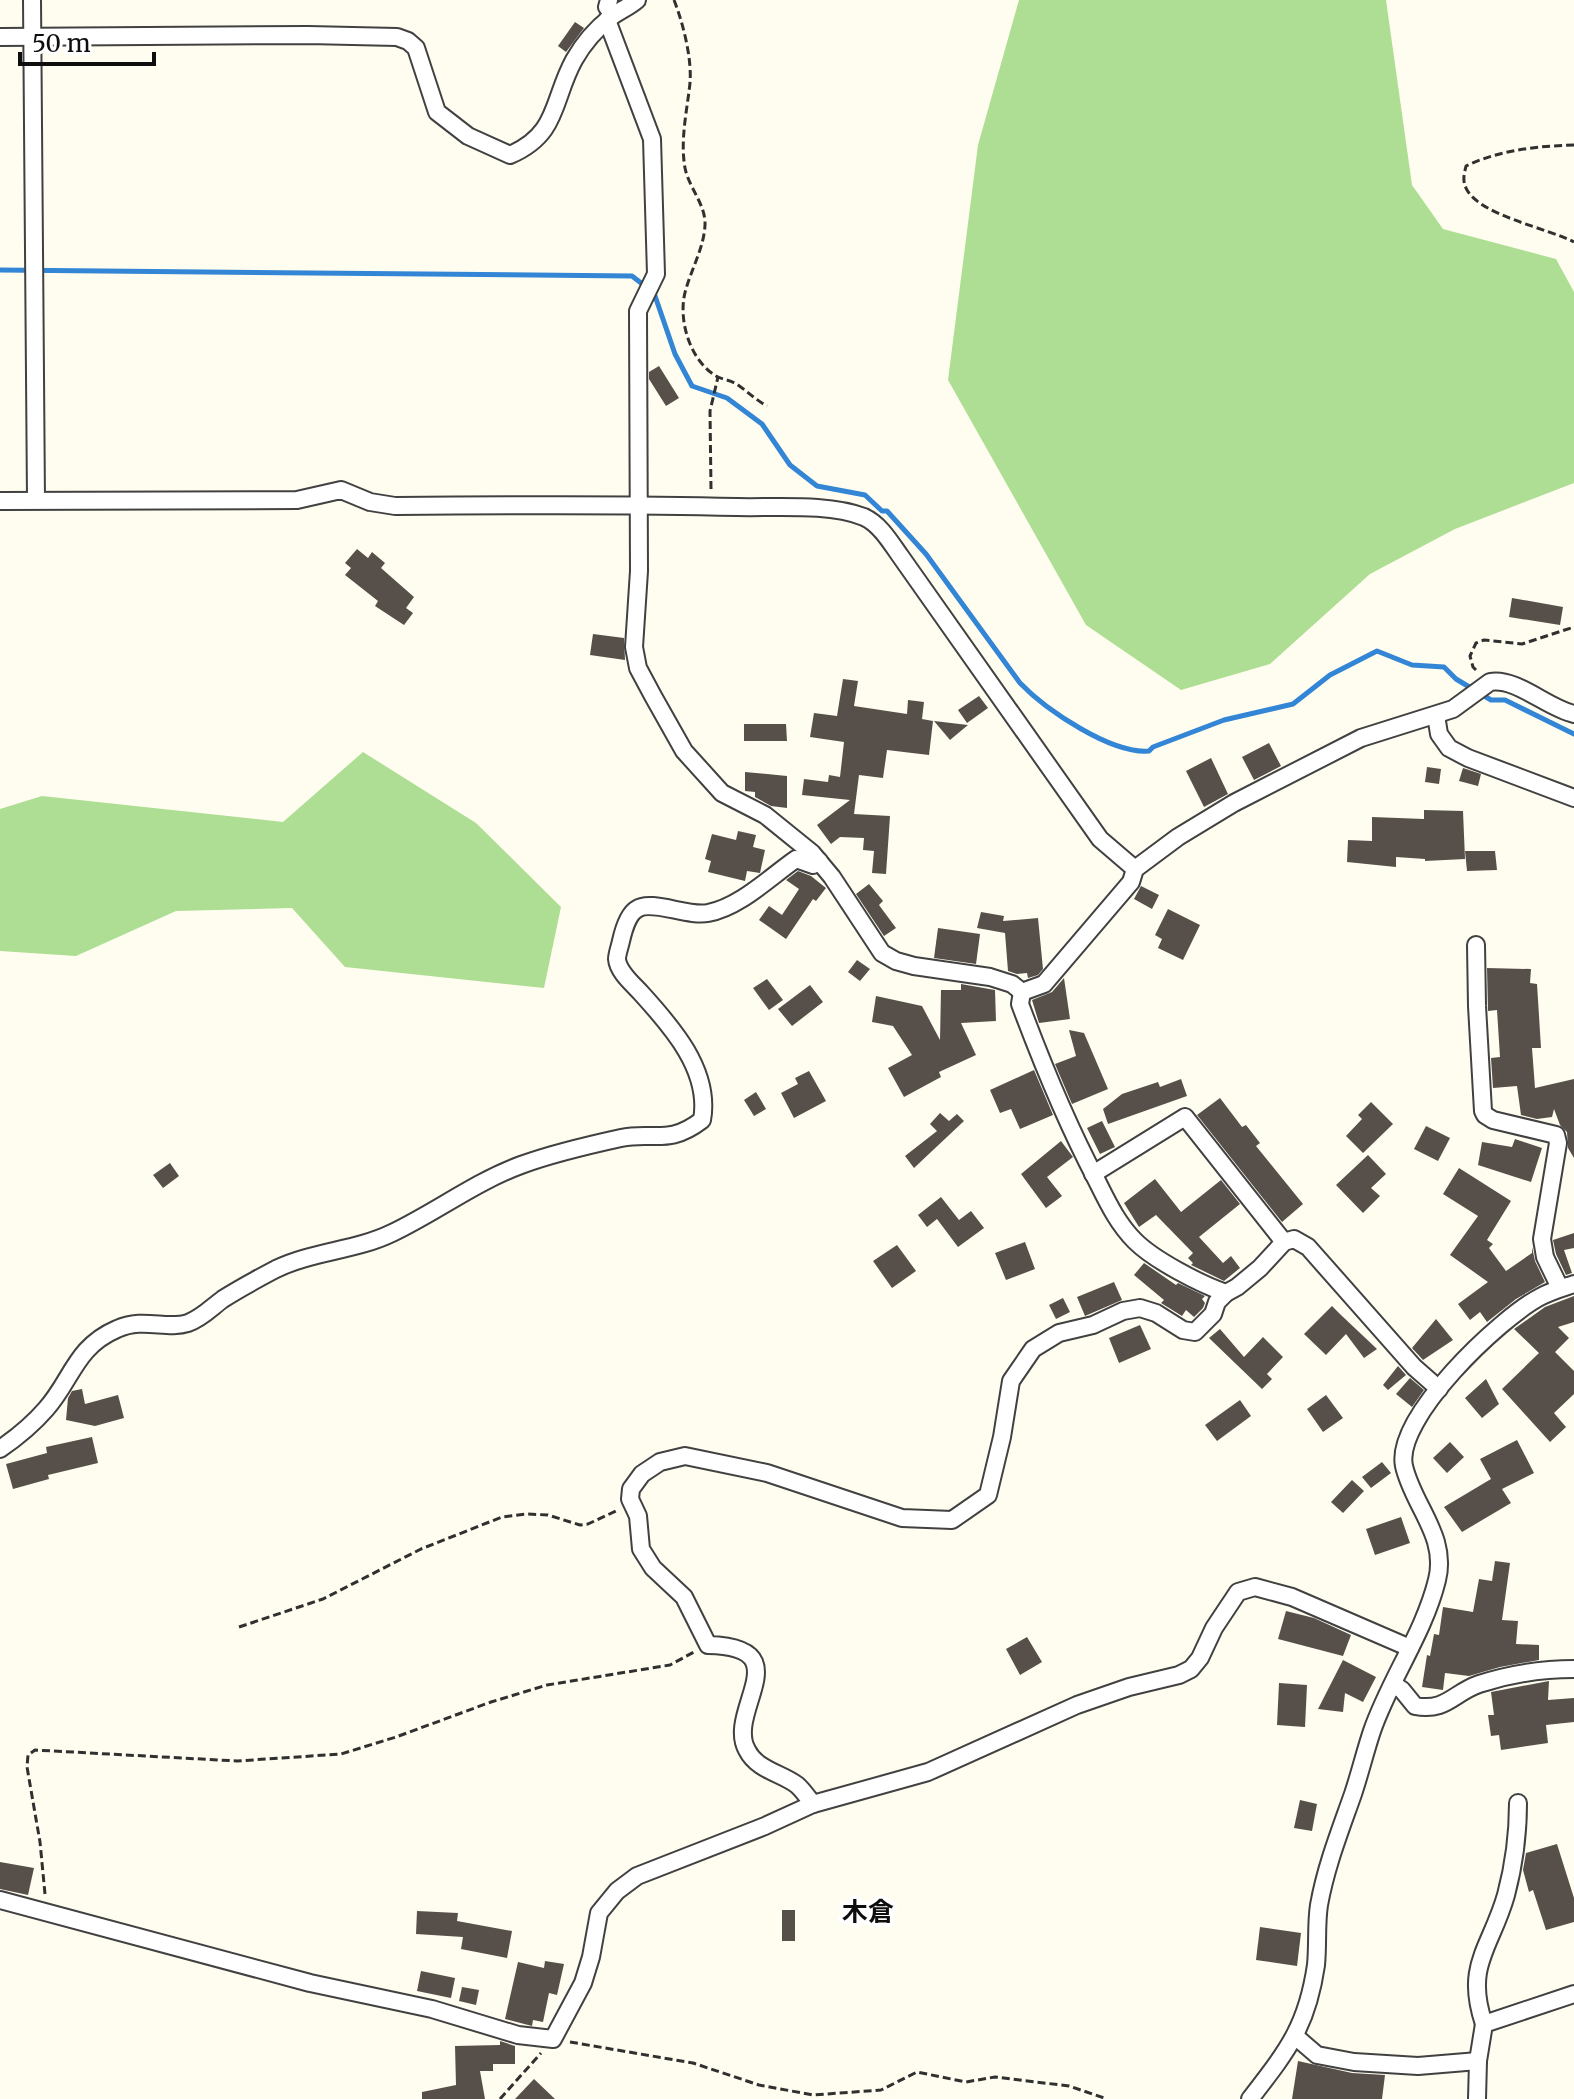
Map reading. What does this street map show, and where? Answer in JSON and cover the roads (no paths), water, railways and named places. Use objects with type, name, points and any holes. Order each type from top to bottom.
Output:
[{"type":"street","points":[[32,0],[36,500]]},
{"type":"street","points":[[0,37],[397,37],[416,48],[437,112],[468,136],[510,155],[525,149],[545,131],[573,61],[610,12],[624,11],[637,0]]},
{"type":"street","points":[[610,12],[652,139],[656,274],[638,311],[639,571],[634,647],[638,668],[684,751],[722,793],[765,815],[793,835],[819,861],[882,953],[914,966],[990,977],[1012,984],[1022,992]]},
{"type":"street","points":[[0,501],[297,500],[341,490],[370,502],[395,506],[712,506],[819,509],[867,518],[901,557],[938,612],[972,654],[1100,839],[1135,869]]},
{"type":"street","points":[[1022,992],[1044,984],[1131,882],[1135,869],[1178,837],[1234,803],[1361,738],[1436,715],[1467,701],[1488,684],[1503,682],[1557,710],[1574,714]]},
{"type":"street","points":[[1436,715],[1439,734],[1449,748],[1481,764],[1574,798]]},
{"type":"street","points":[[0,1449],[47,1408],[86,1350],[118,1328],[138,1323],[185,1324],[279,1268],[309,1256],[373,1241],[392,1233],[453,1197],[522,1164],[624,1137],[658,1138],[690,1129],[702,1120],[705,1104],[697,1075],[668,1023],[625,976],[617,960],[621,937],[630,917],[637,908],[651,905],[694,914],[711,913],[736,901],[796,859],[813,865],[819,861]]},
{"type":"street","points":[[1250,2099],[1296,2037],[1308,2006],[1316,1964],[1319,1906],[1332,1848],[1379,1712],[1437,1583],[1440,1557],[1435,1535],[1403,1463],[1409,1432],[1439,1389],[1473,1351],[1517,1312],[1540,1297],[1567,1286],[1545,1257],[1542,1239],[1558,1143],[1556,1135],[1493,1120],[1483,1111],[1476,945]]},
{"type":"street","points":[[1022,992],[1020,1004],[1042,1063],[1093,1174],[1120,1224],[1138,1243],[1200,1283],[1226,1293]]},
{"type":"street","points":[[1093,1174],[1185,1117],[1284,1242]]},
{"type":"street","points":[[813,1804],[797,1786],[762,1767],[747,1752],[741,1734],[757,1680],[756,1667],[751,1658],[742,1650],[725,1645],[708,1645],[684,1597],[653,1568],[641,1549],[638,1516],[631,1506],[631,1489],[642,1474],[660,1462],[685,1456],[767,1473],[902,1518],[952,1520],[988,1495],[1011,1381],[1033,1349],[1059,1333],[1140,1308],[1156,1313],[1183,1330],[1195,1332],[1213,1314],[1217,1302],[1226,1293],[1260,1268],[1284,1242],[1294,1239],[1308,1247],[1414,1367],[1439,1389]]},
{"type":"street","points":[[0,1900],[310,1983],[432,2009],[518,2035],[553,2039],[583,1983],[599,1913],[617,1891],[637,1876],[813,1804],[928,1772],[1077,1705],[1129,1687],[1179,1675],[1191,1669],[1200,1658],[1214,1628],[1238,1592],[1255,1587],[1292,1597],[1410,1648]]},
{"type":"street","points":[[1393,1684],[1415,1706],[1428,1709],[1439,1707],[1475,1685],[1518,1674],[1574,1669]]},
{"type":"street","points":[[1477,2099],[1478,2061],[1484,2024],[1475,1974],[1512,1873],[1518,1803]]},
{"type":"street","points":[[1484,2024],[1574,1994]]},
{"type":"street","points":[[1296,2037],[1317,2055],[1354,2062],[1418,2066],[1478,2061]]},
{"type":"waterway","points":[[0,270],[632,276],[654,293],[675,354],[692,386],[727,398],[762,424],[790,465],[817,486],[865,495],[882,511],[887,511],[926,554],[1020,683],[1062,717],[1098,738],[1134,750],[1149,751],[1224,720],[1293,704],[1330,675],[1377,651],[1412,665],[1444,667],[1456,679],[1491,700],[1505,700],[1574,734]]},
{"type":"district","name":"木倉","points":[[868,1911]]}]
